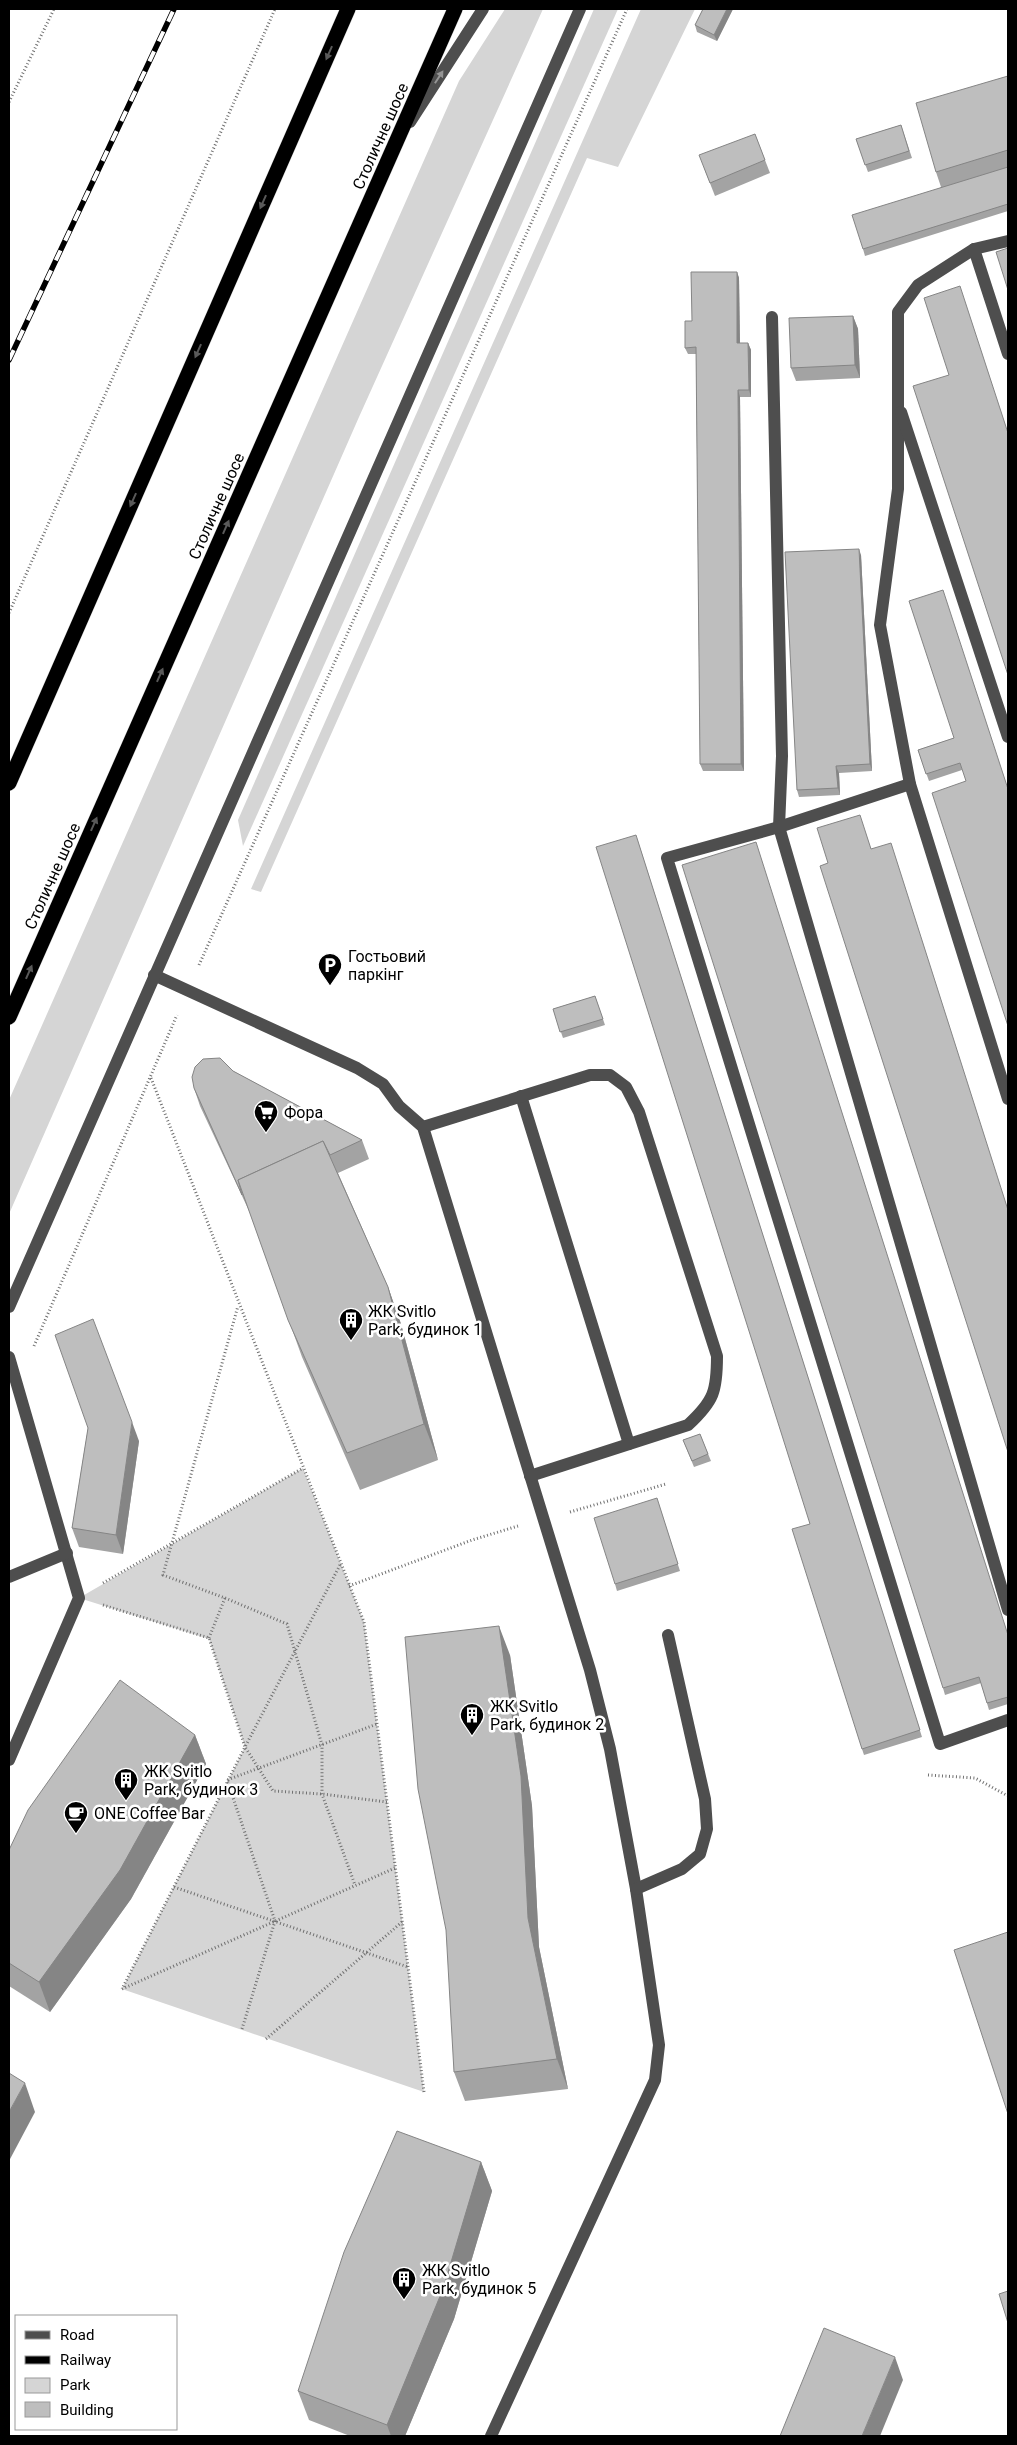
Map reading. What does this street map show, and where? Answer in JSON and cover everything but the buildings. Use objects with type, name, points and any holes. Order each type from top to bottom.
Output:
[{"type":"highway","points":[[9,782],[348,9]]},
{"type":"highway","name":"Столичне шосе","points":[[9,1017],[455,9]]},
{"type":"street","points":[[394,147],[483,9]]},
{"type":"street","points":[[9,1306],[580,9]]},
{"type":"street","points":[[1008,241],[974,249],[918,285],[898,312],[898,489],[880,625],[910,784],[1008,1099]]},
{"type":"street","points":[[974,249],[1008,354]]},
{"type":"street","points":[[772,316],[782,746],[779,826],[1008,1610]]},
{"type":"street","points":[[898,401],[1008,737]]},
{"type":"street","points":[[910,784],[779,826],[667,858],[940,1744],[1008,1720]]},
{"type":"street","points":[[154,975],[357,1068],[383,1084],[400,1106],[424,1127],[597,1696],[610,1749],[636,1889],[659,2044],[655,2080],[491,2436]]},
{"type":"street","points":[[424,1127],[590,1075],[610,1075],[626,1087],[639,1112],[717,1356],[717,1380],[707,1407],[688,1425],[530,1476]]},
{"type":"street","points":[[521,1096],[629,1444]]},
{"type":"street","points":[[9,1357],[79,1598],[9,1760]]},
{"type":"street","points":[[9,1577],[67,1553]]},
{"type":"street","points":[[636,1889],[682,1869],[700,1854],[708,1829],[706,1799],[668,1635]]},
{"type":"path","points":[[9,102],[54,9]]},
{"type":"path","points":[[9,613],[275,9]]},
{"type":"path","points":[[17,1385],[187,991],[627,9]]},
{"type":"path","points":[[150,1078],[364,1622],[424,2092]]},
{"type":"path","points":[[238,1305],[163,1575],[287,1624],[322,1745],[322,1794],[355,1885]]},
{"type":"path","points":[[79,1598],[303,1468]]},
{"type":"path","points":[[349,1586],[472,1540],[666,1484]]},
{"type":"path","points":[[341,1565],[295,1648],[122,1989],[395,1868]]},
{"type":"path","points":[[79,1598],[209,1638]]},
{"type":"path","points":[[225,1598],[209,1638],[245,1747],[273,1791],[322,1794],[387,1802]]},
{"type":"path","points":[[228,1780],[377,1724]]},
{"type":"path","points":[[928,1776],[975,1778],[1008,1796]]},
{"type":"path","points":[[228,1780],[275,1921],[242,2029]]},
{"type":"path","points":[[174,1887],[408,1967]]},
{"type":"path","points":[[266,2039],[402,1922]]},
{"type":"green space","points":[[505,9],[543,9],[359,417],[9,1214],[9,1100],[459,81]]},
{"type":"green space","points":[[594,9],[618,9],[243,846],[238,820]]},
{"type":"green space","points":[[641,9],[695,9],[618,167],[587,158],[261,892],[251,889]]},
{"type":"green space","points":[[303,1468],[364,1622],[424,2092],[122,1989],[245,1747],[209,1639],[79,1598]]},
{"type":"railway","points":[[9,360],[174,9]]},
{"type":"place","name":"Гостьовий паркінг","points":[[330,986]]},
{"type":"place","name":"Фора","points":[[266,1133]]},
{"type":"place","name":"ЖК Svitlo Park, будинок 1","points":[[351,1341]]},
{"type":"place","name":"ЖК Svitlo Park, будинок 2","points":[[472,1736]]},
{"type":"place","name":"ЖК Svitlo Park, будинок 3","points":[[126,1801]]},
{"type":"place","name":"ONE Coffee Bar","points":[[76,1834]]},
{"type":"place","name":"ЖК Svitlo Park, будинок 5","points":[[404,2300]]}]
